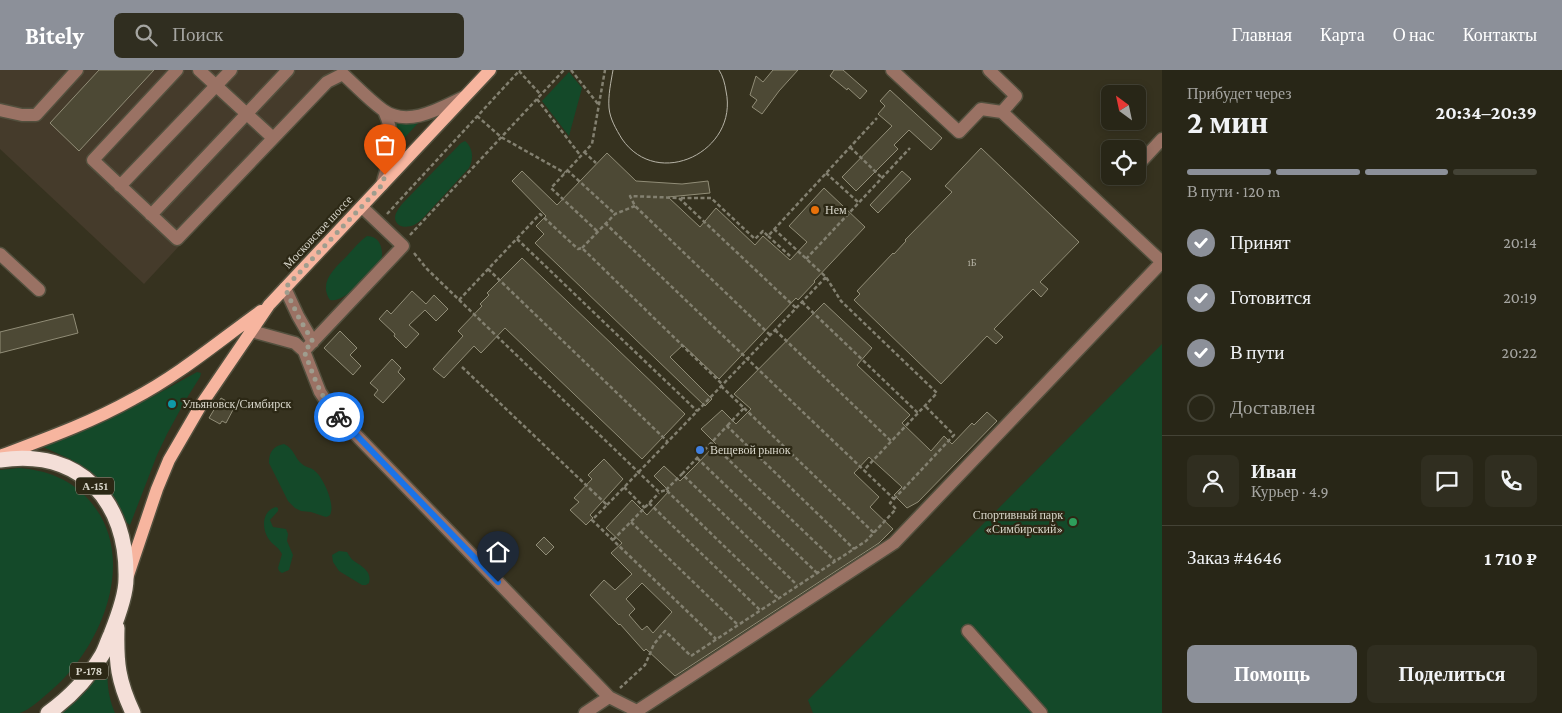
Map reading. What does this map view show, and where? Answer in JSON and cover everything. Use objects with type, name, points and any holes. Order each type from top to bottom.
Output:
[{"type":"highway","name":"А-151","points":[[0,458],[41,459],[65,466],[86,478],[100,491],[111,507],[119,524],[124,546],[126,580]]},
{"type":"highway","name":"Р-178","points":[[48,713],[58,706],[80,684],[102,654],[117,619],[126,580]]},
{"type":"highway","points":[[117,619],[116,656],[120,681],[133,713]]},
{"type":"main road","name":"Московское шоссе","points":[[269,305],[490,70]]},
{"type":"main road","points":[[126,580],[157,489],[169,460],[201,405],[269,305]]},
{"type":"main road","points":[[0,458],[91,421],[134,399],[178,372],[269,305]]},
{"type":"lane","points":[[0,110],[36,115],[77,70]]},
{"type":"lane","points":[[177,70],[92,160],[177,239],[327,82],[345,72],[384,111],[392,131],[388,165],[382,185]]},
{"type":"lane","points":[[199,70],[273,138]]},
{"type":"lane","points":[[120,186],[230,70]]},
{"type":"lane","points":[[151,215],[288,70]]},
{"type":"lane","points":[[285,288],[298,316],[320,392],[332,410],[609,698],[637,711],[894,544],[1162,262],[1002,112],[981,109],[959,132],[892,70]]},
{"type":"lane","points":[[989,70],[1016,96],[1002,112]]},
{"type":"lane","points":[[384,111],[403,117],[416,116],[465,97]]},
{"type":"lane","points":[[1146,156],[1162,139]]},
{"type":"lane","points":[[308,347],[403,246],[362,207]]},
{"type":"lane","points":[[0,254],[39,290]]},
{"type":"lane","points":[[252,330],[308,347]]},
{"type":"lane","points":[[968,631],[1042,713]]},
{"type":"lane","points":[[585,713],[609,698]]},
{"type":"path","points":[[378,223],[519,70],[541,95]]},
{"type":"path","points":[[564,70],[402,243],[418,256],[427,270],[659,492]]},
{"type":"path","points":[[572,70],[599,105]]},
{"type":"path","points":[[597,232],[551,188],[592,144],[605,70]]},
{"type":"path","points":[[537,99],[581,156]]},
{"type":"path","points":[[477,116],[501,138],[566,171],[615,214]]},
{"type":"path","points":[[768,236],[877,118]]},
{"type":"path","points":[[850,147],[882,178]]},
{"type":"path","points":[[806,259],[910,148]]},
{"type":"path","points":[[584,152],[596,164]]},
{"type":"path","points":[[826,172],[858,203]]},
{"type":"path","points":[[770,335],[635,206],[630,196],[711,198],[755,239],[763,231],[790,256]]},
{"type":"path","points":[[679,198],[796,308]]},
{"type":"path","points":[[582,248],[615,214],[635,206]]},
{"type":"path","points":[[459,300],[540,214],[578,249],[582,248],[874,533]]},
{"type":"path","points":[[605,223],[894,499]]},
{"type":"path","points":[[774,229],[826,277],[841,301],[937,393],[863,470]]},
{"type":"path","points":[[516,239],[696,411]]},
{"type":"path","points":[[488,269],[668,441]]},
{"type":"path","points":[[716,639],[592,520],[826,277]]},
{"type":"path","points":[[802,302],[918,413]]},
{"type":"path","points":[[775,330],[891,441]]},
{"type":"path","points":[[462,367],[607,505]]},
{"type":"path","points":[[609,698],[646,665],[654,644],[665,631],[690,656],[866,541],[896,509],[890,503],[954,435],[925,406]]},
{"type":"path","points":[[613,540],[659,492],[666,490],[682,474],[744,408]]},
{"type":"path","points":[[727,426],[854,549]]},
{"type":"path","points":[[711,443],[835,561]]},
{"type":"path","points":[[697,458],[817,572]]},
{"type":"path","points":[[682,474],[797,585]]},
{"type":"path","points":[[624,487],[645,508]]},
{"type":"path","points":[[666,490],[778,598]]},
{"type":"path","points":[[649,503],[760,610]]},
{"type":"path","points":[[631,522],[738,625]]},
{"type":"shaded area","points":[[0,70],[342,70],[144,284],[0,149]]},
{"type":"green space","points":[[569,72],[582,88],[569,136],[542,101]]},
{"type":"green space","points":[[393,120],[406,124],[421,120],[396,147],[398,134]]},
{"type":"green space","points":[[465,141],[472,153],[472,161],[469,168],[420,221],[408,227],[397,224],[395,216],[402,204]]},
{"type":"green space","points":[[367,236],[378,241],[382,249],[381,262],[350,292],[336,300],[330,300],[326,287],[327,281],[338,265]]},
{"type":"green space","name":"Спортивный парк «Симбирский»","points":[[1162,344],[1162,713],[813,713],[808,700]]},
{"type":"green space","points":[[197,372],[201,373],[200,377],[185,401],[157,455],[130,525],[126,522],[118,505],[95,476],[70,459],[42,446],[152,397]]},
{"type":"green space","points":[[284,444],[290,448],[299,462],[314,470],[322,479],[331,502],[332,508],[329,516],[326,517],[301,511],[288,501],[269,463],[272,450]]},
{"type":"green space","points":[[19,468],[48,473],[66,481],[89,500],[104,523],[112,549],[113,576],[107,603],[97,629],[83,654],[66,676],[26,710],[19,713],[0,713],[0,470]]},
{"type":"green space","points":[[276,507],[278,511],[270,520],[273,527],[286,529],[288,534],[287,541],[293,555],[289,570],[282,573],[278,568],[282,554],[268,538],[264,527],[267,513]]},
{"type":"green space","points":[[339,551],[347,552],[353,560],[366,570],[370,579],[369,583],[362,585],[339,571],[333,562],[332,555]]},
{"type":"green space","points":[[107,659],[107,680],[112,707],[115,713],[59,713]]},
{"type":"building","points":[[99,70],[154,70],[79,151],[50,123]]},
{"type":"building","points":[[773,70],[798,70],[762,114],[752,107],[757,100],[750,95],[756,76],[763,82]]},
{"type":"building","points":[[834,70],[843,70],[867,91],[860,99],[830,76]]},
{"type":"building","points":[[890,90],[942,138],[931,150],[909,130],[894,145],[898,149],[856,191],[842,177],[892,126],[878,114],[885,106],[880,101]]},
{"type":"building","points":[[981,148],[1079,242],[1040,282],[1048,289],[1041,297],[1033,289],[994,329],[1003,337],[996,344],[987,336],[941,384],[854,300],[860,294],[857,291],[952,192],[945,186]]},
{"type":"building","points":[[607,153],[636,181],[682,184],[708,181],[710,193],[668,197],[700,227],[716,208],[755,245],[763,236],[790,260],[807,242],[789,226],[824,188],[865,227],[798,300],[796,298],[719,379],[683,345],[670,357],[712,399],[705,406],[535,243],[544,234],[536,226],[546,216],[512,181],[522,171],[557,205]]},
{"type":"building","points":[[902,171],[911,179],[878,213],[870,205]]},
{"type":"building","points":[[522,258],[685,414],[642,459],[505,328],[481,353],[474,346],[444,378],[433,369],[463,336],[458,331],[482,306],[480,304],[489,295],[487,293]]},
{"type":"building","points":[[412,291],[426,304],[434,295],[448,309],[436,321],[425,310],[409,325],[419,334],[406,348],[379,319],[387,310],[391,314]]},
{"type":"building","points":[[824,303],[872,348],[857,365],[910,415],[902,423],[931,451],[944,436],[952,444],[972,423],[974,425],[987,412],[997,421],[918,502],[907,508],[894,495],[902,487],[869,457],[854,473],[879,497],[870,507],[893,529],[879,543],[675,676],[646,649],[644,651],[590,595],[604,580],[615,590],[632,574],[611,553],[622,543],[606,528],[632,500],[647,515],[669,491],[654,476],[664,466],[680,481],[716,444],[701,429],[722,410],[736,424],[751,409],[734,394]],"holes":[[[642,583],[672,612],[653,633],[647,626],[642,630],[629,615],[635,609],[626,599]]]},
{"type":"building","points":[[73,314],[78,333],[0,353],[0,332]]},
{"type":"building","points":[[340,331],[357,348],[350,355],[361,366],[353,375],[324,348]]},
{"type":"building","points":[[392,359],[401,368],[398,372],[405,379],[383,403],[374,395],[378,390],[370,383]]},
{"type":"building","points":[[221,398],[235,406],[226,423],[222,421],[220,424],[209,418]]},
{"type":"building","points":[[604,459],[623,479],[590,515],[593,518],[586,525],[570,510],[579,502],[574,498],[592,479],[588,475]]},
{"type":"building","points":[[544,537],[554,547],[546,555],[536,545]]},
{"type":"tram line","points":[[613,70],[609,93],[609,108],[612,120],[622,139],[637,154],[655,162],[674,162],[692,157],[708,146],[720,131],[727,112],[726,88],[719,70]]},
{"type":"way so far","points":[[339,417],[320,392],[304,351],[313,342],[285,288],[382,185],[385,175]]},
{"type":"place","name":"Нем","points":[[815,210]]},
{"type":"place","name":"Ульяновск/Симбирск","points":[[172,404]]},
{"type":"place","name":"Вещевой рынок","points":[[700,450]]},
{"type":"place","name":"Спортивный парк «Симбирский»","points":[[1073,522]]},
{"type":"route","points":[[339,417],[498,582]]}]
